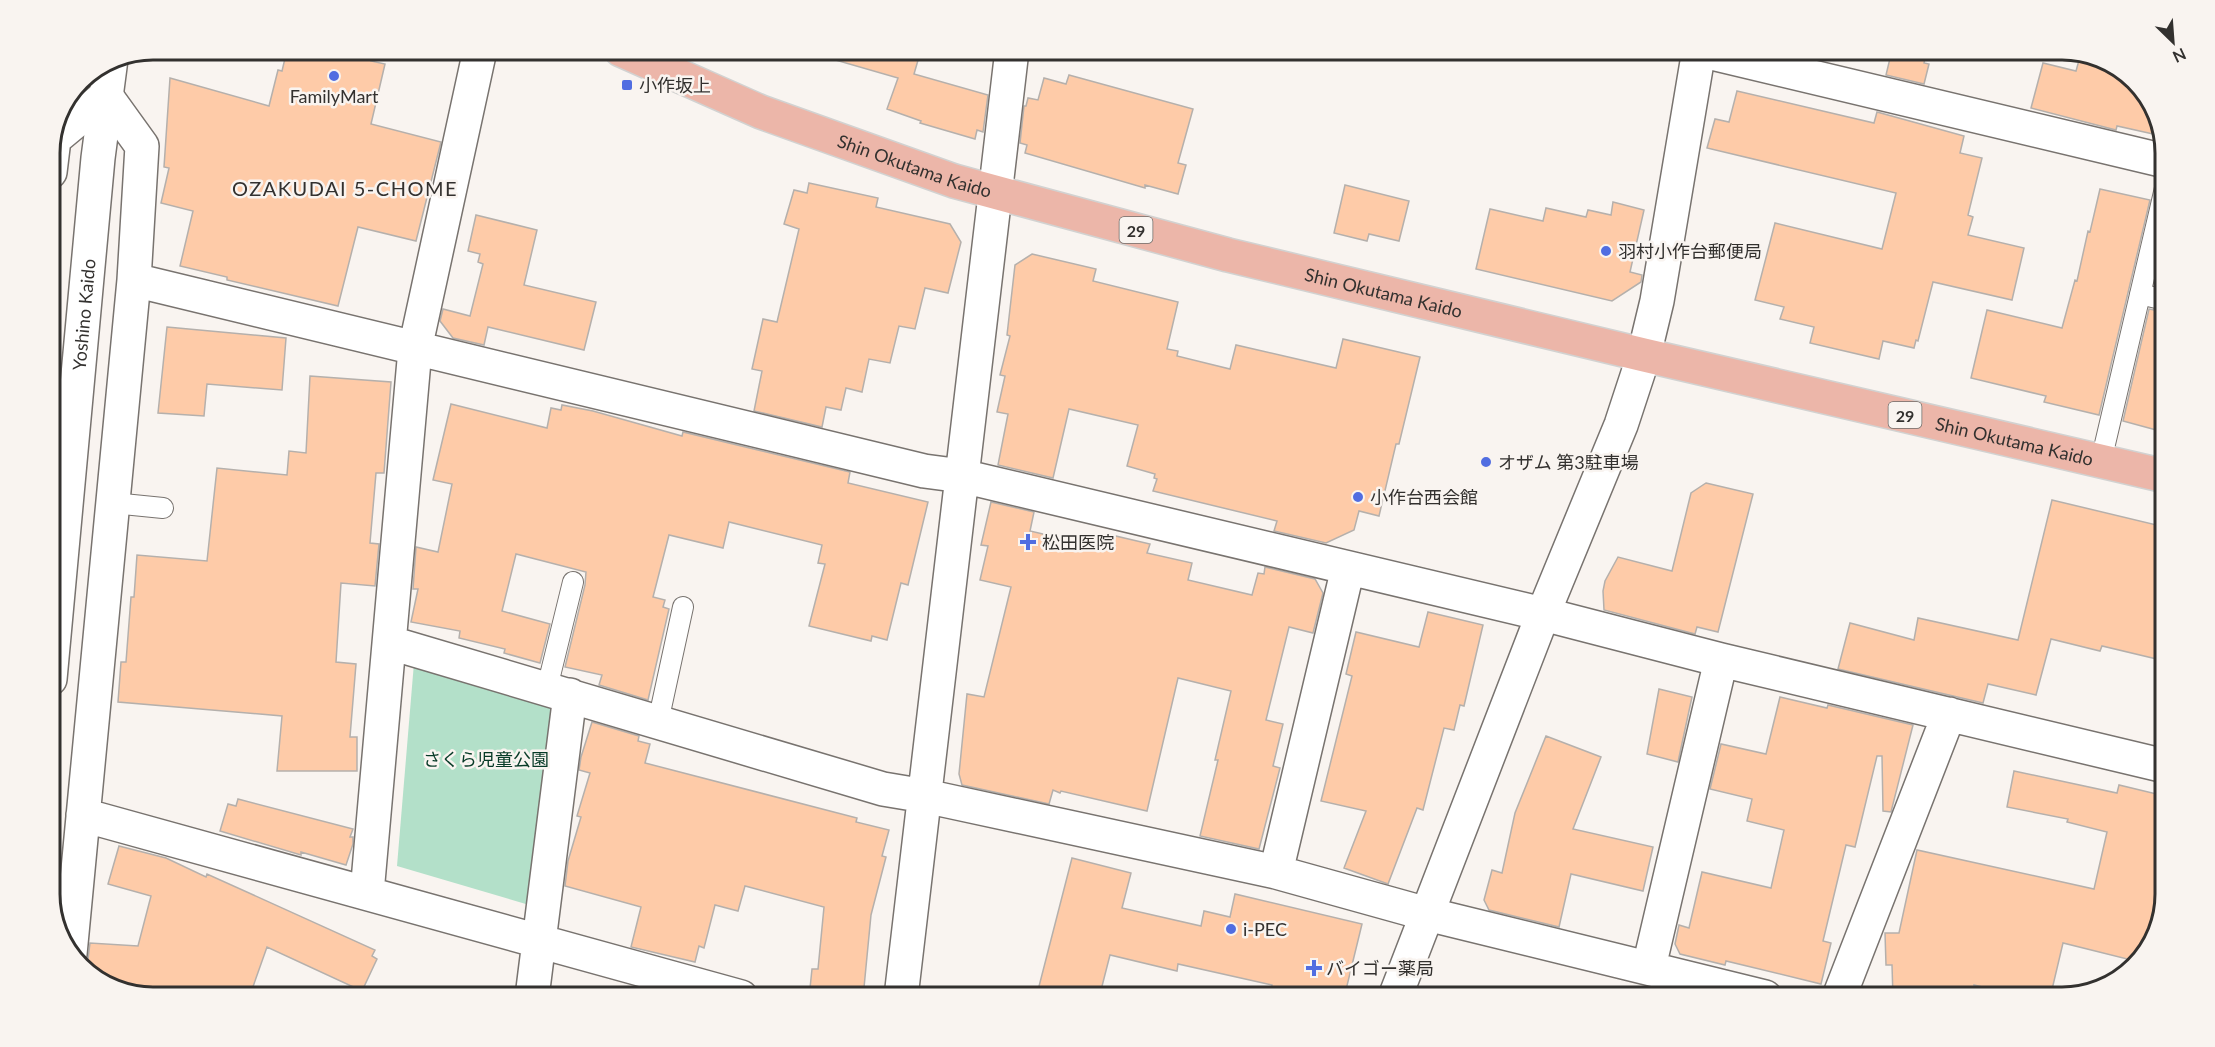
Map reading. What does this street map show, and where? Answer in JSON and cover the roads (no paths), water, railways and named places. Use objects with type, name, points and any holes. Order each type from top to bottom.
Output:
[{"type":"main road","name":"Shin Okutama Kaido","points":[[644,60],[761,112],[954,181],[994,192],[1228,255],[1644,355],[2155,474]]},
{"type":"street","points":[[367,893],[391,643],[415,349],[478,60]]},
{"type":"street","points":[[902,987],[1011,60]]},
{"type":"street","points":[[1399,987],[1544,614],[1621,425],[1644,355],[1657,301],[1697,60]]},
{"type":"street","points":[[1741,60],[2155,159]]},
{"type":"street","name":"Yoshino Kaido","points":[[60,570],[98,158],[109,70]]},
{"type":"street","points":[[63,132],[106,96],[142,146],[134,280],[72,938]]},
{"type":"street","points":[[134,280],[924,471],[962,476],[1544,614],[1721,660],[2155,764]]},
{"type":"street","points":[[1276,872],[1348,568]]},
{"type":"street","points":[[391,643],[883,789],[926,796],[1276,872],[1427,914],[1724,987]]},
{"type":"street","points":[[1649,967],[1721,660]]},
{"type":"street","points":[[533,987],[558,692]]},
{"type":"street","points":[[1843,987],[1949,714]]},
{"type":"street","points":[[84,815],[701,987]]},
{"type":"lane","points":[[2101,461],[2155,230]]},
{"type":"lane","points":[[2140,294],[2155,298]]},
{"type":"lane","points":[[113,503],[163,508]]},
{"type":"lane","points":[[558,692],[573,582]]},
{"type":"lane","points":[[657,722],[683,607]]},
{"type":"place","name":"FamilyMart","points":[[334,76]]},
{"type":"place","name":"小作坂上","points":[[627,85]]},
{"type":"place","name":"羽村小作台郵便局","points":[[1606,251]]},
{"type":"place","name":"オザム 第3駐車場","points":[[1486,462]]},
{"type":"place","name":"小作台西会館","points":[[1358,497]]},
{"type":"place","name":"松田医院","points":[[1028,542]]},
{"type":"place","name":"i-PEC","points":[[1231,929]]},
{"type":"place","name":"バイゴー薬局","points":[[1314,968]]},
{"type":"district","name":"OZAKUDAI 5-CHOME","points":[[345,188]]},
{"type":"park label","name":"さくら児童公園","points":[[486,759]]}]
